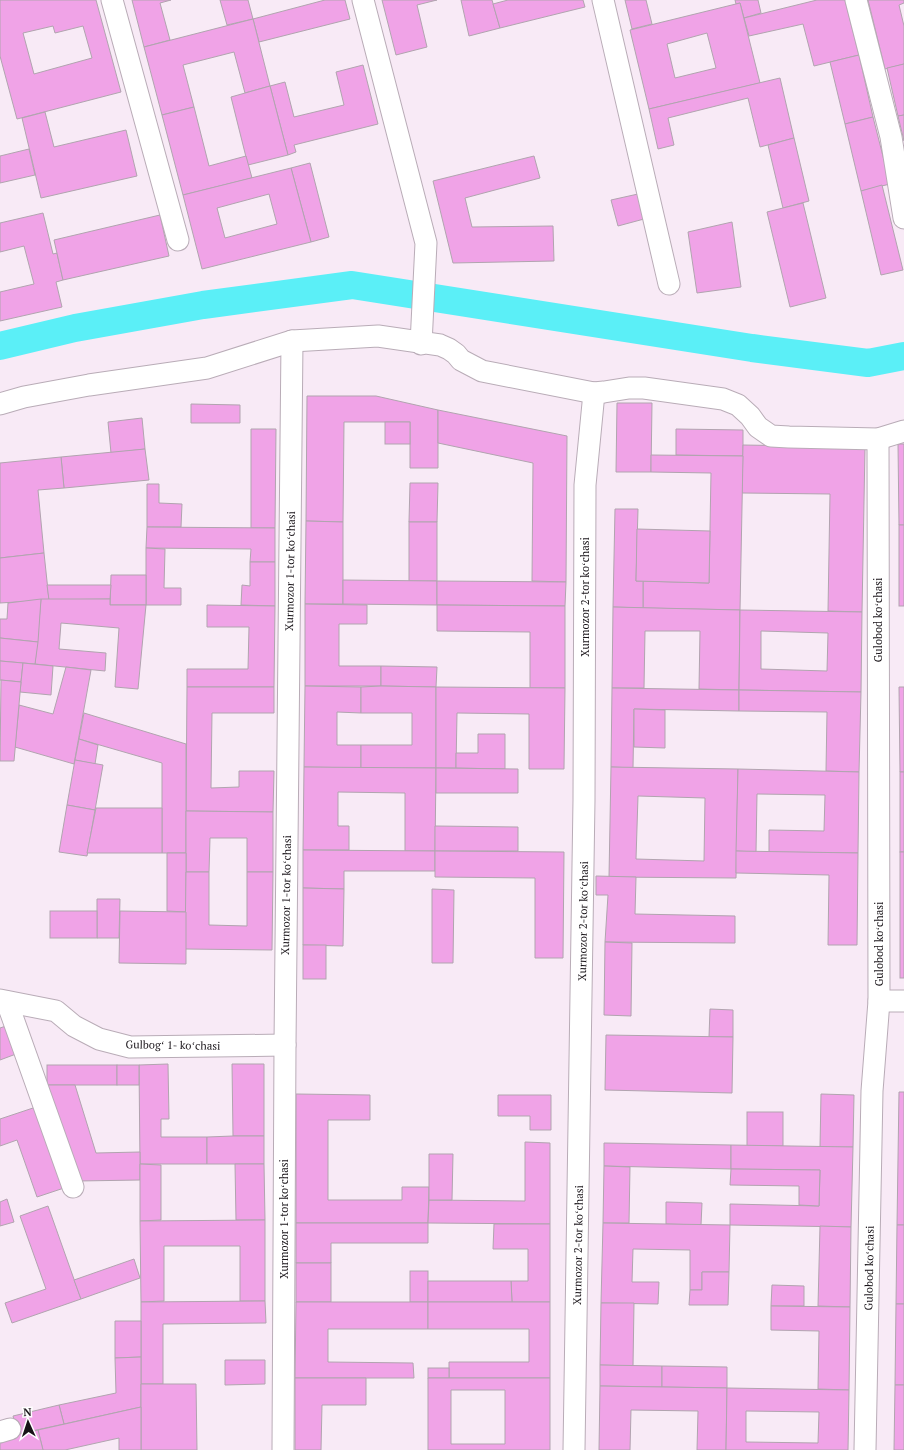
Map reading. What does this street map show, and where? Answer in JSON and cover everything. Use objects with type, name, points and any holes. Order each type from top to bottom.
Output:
[{"type":"street","points":[[112,0],[178,240]]},
{"type":"street","points":[[363,0],[426,243],[422,337]]},
{"type":"street","points":[[603,0],[669,284]]},
{"type":"street","points":[[856,0],[891,138],[904,218]]},
{"type":"street","points":[[0,404],[24,397],[89,385],[207,368],[292,341],[378,336],[422,337],[449,349],[462,360],[482,371],[594,393],[628,388],[644,388],[723,399],[738,405],[750,416],[758,427],[771,436],[878,439],[904,431]]},
{"type":"street","name":"Xurmozor 1-tor koʻchasi","points":[[283,1450],[284,1045],[292,341]]},
{"type":"street","name":"Xurmozor 2-tor koʻchasi","points":[[574,1450],[584,800],[585,485],[594,393]]},
{"type":"street","name":"Gulobod koʻchasi","points":[[865,1450],[872,1091],[879,1001],[878,439]]},
{"type":"street","points":[[3,1001],[73,1186]]},
{"type":"street","name":"Gulbogʻ 1- koʻchasi","points":[[3,1001],[56,1011],[74,1026],[99,1039],[130,1047],[284,1045]]},
{"type":"street","points":[[879,1001],[904,1001]]},
{"type":"building","points":[[0,0],[96,0],[121,92],[17,119],[0,56]],"holes":[[[53,26],[55,33],[83,26],[92,58],[34,74],[23,33]]]},
{"type":"building","points":[[132,0],[171,0],[160,3],[170,40],[144,47]]},
{"type":"building","points":[[220,0],[248,0],[253,19],[227,25]]},
{"type":"building","points":[[325,0],[345,0],[350,19],[259,42],[253,19]]},
{"type":"building","points":[[382,0],[437,0],[417,5],[427,47],[396,55]]},
{"type":"building","points":[[461,0],[492,0],[500,28],[469,36]]},
{"type":"building","points":[[508,0],[583,0],[585,7],[500,28],[493,4]]},
{"type":"building","points":[[625,0],[646,0],[652,24],[632,29]]},
{"type":"building","points":[[735,0],[758,0],[761,13],[744,18],[740,3],[736,4]]},
{"type":"building","points":[[817,0],[845,0],[859,55],[814,66],[803,24],[749,36],[744,18]]},
{"type":"building","points":[[868,0],[904,0],[904,3],[899,5],[904,26],[904,64],[885,69]]},
{"type":"building","points":[[740,3],[760,83],[649,109],[630,30]],"holes":[[[707,33],[716,68],[675,78],[667,44]]]},
{"type":"building","points":[[253,19],[270,86],[245,93],[234,52],[183,65],[194,107],[162,115],[144,47]]},
{"type":"building","points":[[859,55],[873,117],[845,124],[830,62]]},
{"type":"building","points":[[904,64],[904,115],[898,116],[887,68]]},
{"type":"building","points":[[363,65],[378,124],[294,145],[296,152],[288,155],[270,86],[285,82],[294,117],[344,105],[336,72]]},
{"type":"building","points":[[780,78],[794,138],[760,147],[748,98],[668,118],[674,145],[658,149],[649,109]]},
{"type":"building","points":[[270,86],[288,155],[248,165],[231,97]]},
{"type":"building","points":[[194,107],[209,166],[246,156],[252,178],[183,195],[162,115]]},
{"type":"building","points":[[45,112],[54,147],[126,130],[137,176],[41,198],[22,118]]},
{"type":"building","points":[[904,115],[904,141],[898,116]]},
{"type":"building","points":[[873,117],[890,184],[861,191],[845,124]]},
{"type":"building","points":[[794,138],[809,201],[783,208],[768,145]]},
{"type":"building","points":[[29,149],[35,175],[0,183],[0,156]]},
{"type":"building","points":[[534,156],[540,178],[465,198],[472,227],[553,226],[554,261],[453,263],[433,181]]},
{"type":"building","points":[[310,163],[329,237],[311,242],[291,168]]},
{"type":"building","points":[[291,168],[311,242],[202,269],[183,195]],"holes":[[[269,194],[277,224],[225,238],[217,208]]]},
{"type":"building","points":[[882,185],[903,270],[881,275],[861,191]]},
{"type":"building","points":[[638,194],[644,219],[618,226],[611,200]]},
{"type":"building","points":[[803,203],[826,298],[790,307],[767,212]]},
{"type":"building","points":[[43,213],[53,254],[57,253],[63,280],[56,282],[62,307],[0,321],[0,292],[34,284],[24,246],[0,252],[0,223]]},
{"type":"building","points":[[160,215],[169,256],[63,280],[54,240]]},
{"type":"building","points":[[732,222],[741,287],[697,293],[688,232]]},
{"type":"building","points":[[307,396],[376,396],[438,410],[438,468],[410,468],[410,422],[344,422],[343,522],[306,521]]},
{"type":"building","points":[[617,403],[652,403],[651,472],[616,472]]},
{"type":"building","points":[[191,404],[240,405],[240,423],[191,423]]},
{"type":"building","points":[[438,410],[567,436],[566,582],[532,581],[533,463],[438,443]]},
{"type":"building","points":[[142,418],[145,449],[111,453],[108,422]]},
{"type":"building","points":[[385,422],[410,422],[410,444],[385,444]]},
{"type":"building","points":[[251,429],[276,429],[275,528],[251,528]]},
{"type":"building","points":[[676,429],[743,430],[743,456],[676,455]]},
{"type":"building","points":[[898,444],[904,444],[904,525],[899,525]]},
{"type":"building","points":[[743,445],[865,447],[862,612],[828,611],[830,494],[742,493]]},
{"type":"building","points":[[145,449],[149,480],[64,488],[61,457]]},
{"type":"building","points":[[651,455],[743,456],[740,610],[643,608],[643,581],[709,583],[711,473],[651,472]]},
{"type":"building","points":[[61,457],[64,488],[38,490],[44,553],[0,558],[0,463]]},
{"type":"building","points":[[410,483],[438,483],[437,522],[409,522]]},
{"type":"building","points":[[147,484],[159,484],[159,503],[182,504],[181,527],[147,527]]},
{"type":"building","points":[[615,509],[638,509],[636,581],[643,581],[643,608],[613,607]]},
{"type":"building","points":[[306,521],[343,522],[343,604],[305,604]]},
{"type":"building","points":[[409,522],[437,522],[437,581],[409,581]]},
{"type":"building","points":[[899,525],[904,525],[904,606],[899,606]]},
{"type":"building","points":[[147,527],[275,528],[275,562],[250,562],[251,549],[146,548]]},
{"type":"building","points":[[637,529],[710,531],[709,583],[636,581]]},
{"type":"building","points":[[146,548],[165,549],[164,588],[181,588],[181,605],[146,605]]},
{"type":"building","points":[[44,553],[49,600],[0,603],[0,558]]},
{"type":"building","points":[[250,562],[275,562],[275,606],[241,605],[242,585],[250,586]]},
{"type":"building","points":[[111,575],[146,575],[146,605],[110,605]]},
{"type":"building","points":[[343,580],[437,581],[437,605],[343,604]]},
{"type":"building","points":[[437,581],[566,582],[565,606],[437,605]]},
{"type":"building","points":[[47,585],[111,585],[110,599],[49,600]]},
{"type":"building","points":[[41,599],[110,599],[110,605],[146,605],[138,689],[115,687],[119,628],[61,623],[59,649],[106,653],[105,671],[35,664]]},
{"type":"building","points":[[41,599],[38,642],[0,638],[0,619],[7,619],[8,603]]},
{"type":"building","points":[[305,604],[367,605],[367,624],[339,624],[339,666],[381,666],[381,686],[305,686]]},
{"type":"building","points":[[207,605],[275,606],[274,687],[187,687],[187,669],[248,669],[249,627],[207,627]]},
{"type":"building","points":[[437,605],[565,606],[565,688],[530,688],[530,632],[437,631]]},
{"type":"building","points":[[613,607],[740,610],[739,690],[699,689],[700,631],[645,631],[644,688],[612,688]]},
{"type":"building","points":[[740,610],[862,612],[861,692],[739,690]],"holes":[[[761,631],[828,633],[827,671],[761,669]]]},
{"type":"building","points":[[0,638],[38,642],[35,664],[0,661]]},
{"type":"building","points":[[0,661],[23,663],[21,682],[0,680]]},
{"type":"building","points":[[23,663],[53,666],[51,695],[20,692]]},
{"type":"building","points":[[381,666],[437,667],[436,687],[381,686]]},
{"type":"building","points":[[66,667],[91,670],[74,764],[15,747],[19,705],[53,714]]},
{"type":"building","points":[[1,680],[21,682],[14,761],[0,761]]},
{"type":"building","points":[[305,686],[361,687],[361,713],[337,712],[337,745],[361,745],[361,768],[304,767]]},
{"type":"building","points":[[187,687],[274,687],[274,713],[212,713],[211,788],[239,787],[239,771],[274,771],[273,812],[186,811]]},
{"type":"building","points":[[361,687],[436,687],[436,768],[361,768],[361,745],[412,745],[412,713],[361,713]]},
{"type":"building","points":[[436,687],[565,688],[564,769],[529,769],[529,714],[457,713],[456,768],[436,768]]},
{"type":"building","points":[[899,687],[904,687],[904,772],[900,772]]},
{"type":"building","points":[[612,688],[739,690],[739,711],[634,709],[633,768],[611,767]]},
{"type":"building","points":[[739,690],[861,692],[859,772],[826,771],[827,712],[739,711]]},
{"type":"building","points":[[634,709],[665,710],[665,748],[634,747]]},
{"type":"building","points":[[84,713],[186,744],[186,853],[162,853],[162,763],[79,739]]},
{"type":"building","points":[[478,734],[505,734],[505,769],[456,768],[456,753],[478,753]]},
{"type":"building","points":[[79,739],[98,745],[95,764],[75,760]]},
{"type":"building","points":[[75,760],[103,765],[95,810],[67,805]]},
{"type":"building","points":[[304,767],[436,768],[435,851],[405,851],[405,793],[338,792],[338,826],[349,826],[349,850],[303,850]]},
{"type":"building","points":[[611,767],[738,769],[736,878],[609,877]],"holes":[[[638,796],[705,798],[704,861],[636,859]]]},
{"type":"building","points":[[436,768],[518,769],[518,793],[436,793]]},
{"type":"building","points":[[738,769],[859,772],[858,853],[769,852],[769,830],[824,831],[825,795],[757,794],[756,852],[736,851]]},
{"type":"building","points":[[900,772],[904,772],[904,852],[900,852]]},
{"type":"building","points":[[67,805],[95,810],[87,856],[59,852]]},
{"type":"building","points":[[96,808],[162,808],[162,853],[87,853]]},
{"type":"building","points":[[186,811],[273,812],[273,872],[247,872],[247,838],[210,838],[209,872],[186,872]]},
{"type":"building","points":[[435,826],[518,827],[518,851],[435,851]]},
{"type":"building","points":[[303,850],[435,851],[435,871],[344,871],[344,889],[303,888]]},
{"type":"building","points":[[435,851],[564,852],[563,958],[535,958],[535,878],[435,877]]},
{"type":"building","points":[[736,851],[858,853],[857,945],[828,945],[829,875],[736,873]]},
{"type":"building","points":[[900,852],[904,852],[904,978],[900,978]]},
{"type":"building","points":[[167,853],[186,853],[186,912],[167,911]]},
{"type":"building","points":[[186,872],[209,872],[209,925],[247,926],[247,872],[273,872],[272,950],[185,949]]},
{"type":"building","points":[[596,876],[636,877],[635,914],[735,916],[735,943],[605,942],[608,895],[596,895]]},
{"type":"building","points":[[303,888],[344,889],[343,946],[303,945]]},
{"type":"building","points":[[432,889],[454,890],[453,963],[432,963]]},
{"type":"building","points":[[97,899],[120,899],[119,938],[97,938]]},
{"type":"building","points":[[50,911],[97,911],[97,938],[50,938]]},
{"type":"building","points":[[120,911],[186,912],[186,964],[119,963]]},
{"type":"building","points":[[605,942],[632,943],[631,1016],[604,1015]]},
{"type":"building","points":[[303,945],[326,945],[326,979],[303,979]]},
{"type":"building","points":[[710,1009],[733,1010],[733,1037],[709,1037]]},
{"type":"building","points":[[6,1026],[16,1054],[0,1060],[0,1028]]},
{"type":"building","points":[[606,1035],[733,1037],[732,1093],[605,1090]]},
{"type":"building","points":[[168,1064],[169,1119],[161,1119],[161,1137],[207,1137],[207,1164],[140,1164],[139,1065]]},
{"type":"building","points":[[232,1064],[264,1064],[264,1136],[233,1136]]},
{"type":"building","points":[[47,1065],[117,1065],[117,1085],[47,1085]]},
{"type":"building","points":[[117,1065],[139,1065],[139,1085],[117,1085]]},
{"type":"building","points":[[47,1085],[75,1085],[96,1153],[140,1152],[140,1180],[78,1181]]},
{"type":"building","points":[[899,1092],[904,1092],[904,1225],[897,1225]]},
{"type":"building","points":[[296,1094],[370,1095],[370,1120],[328,1120],[328,1200],[402,1200],[402,1187],[429,1187],[428,1223],[296,1223]]},
{"type":"building","points":[[821,1094],[854,1095],[853,1147],[820,1147]]},
{"type":"building","points":[[498,1095],[551,1095],[551,1130],[530,1130],[530,1116],[498,1116]]},
{"type":"building","points":[[36,1107],[64,1188],[37,1197],[17,1140],[0,1146],[0,1119]]},
{"type":"building","points":[[747,1112],[783,1112],[783,1146],[747,1146]]},
{"type":"building","points":[[264,1136],[264,1164],[207,1164],[207,1137]]},
{"type":"building","points":[[525,1142],[550,1143],[550,1224],[428,1223],[429,1200],[525,1201]]},
{"type":"building","points":[[604,1143],[731,1145],[731,1169],[604,1166]]},
{"type":"building","points":[[731,1145],[853,1147],[851,1227],[730,1225],[730,1204],[819,1206],[820,1170],[731,1169]]},
{"type":"building","points":[[429,1154],[453,1154],[452,1200],[429,1200]]},
{"type":"building","points":[[140,1164],[161,1165],[161,1220],[140,1221]]},
{"type":"building","points":[[235,1164],[264,1164],[265,1220],[236,1220]]},
{"type":"building","points":[[604,1166],[630,1167],[629,1223],[603,1223]]},
{"type":"building","points":[[731,1169],[820,1170],[819,1206],[799,1205],[799,1186],[730,1185]]},
{"type":"building","points":[[7,1199],[14,1222],[0,1226],[0,1202]]},
{"type":"building","points":[[666,1202],[702,1203],[701,1225],[666,1224]]},
{"type":"building","points":[[48,1206],[81,1299],[12,1323],[5,1303],[46,1289],[20,1216]]},
{"type":"building","points":[[265,1220],[265,1301],[240,1301],[240,1246],[164,1246],[164,1301],[141,1302],[140,1221]]},
{"type":"building","points":[[296,1223],[428,1223],[428,1243],[331,1243],[331,1263],[296,1263]]},
{"type":"building","points":[[603,1223],[730,1225],[729,1272],[702,1272],[702,1290],[690,1290],[690,1250],[633,1249],[632,1282],[659,1282],[658,1304],[601,1303]]},
{"type":"building","points":[[494,1224],[550,1224],[550,1302],[512,1302],[511,1281],[528,1281],[528,1249],[493,1249]]},
{"type":"building","points":[[897,1225],[904,1225],[904,1304],[896,1304]]},
{"type":"building","points":[[820,1226],[851,1227],[850,1307],[818,1306]]},
{"type":"building","points":[[134,1259],[140,1278],[81,1299],[74,1280]]},
{"type":"building","points":[[296,1263],[331,1263],[331,1302],[296,1302]]},
{"type":"building","points":[[410,1271],[428,1271],[428,1302],[410,1302]]},
{"type":"building","points":[[702,1272],[729,1272],[728,1305],[689,1305],[690,1290],[702,1290]]},
{"type":"building","points":[[428,1281],[511,1281],[512,1302],[428,1302]]},
{"type":"building","points":[[772,1285],[804,1286],[804,1306],[771,1306]]},
{"type":"building","points":[[265,1301],[266,1323],[163,1324],[163,1384],[141,1384],[141,1302]]},
{"type":"building","points":[[296,1302],[428,1302],[428,1329],[328,1329],[328,1362],[413,1363],[414,1378],[295,1378]]},
{"type":"building","points":[[428,1302],[550,1302],[550,1378],[449,1378],[449,1362],[529,1362],[529,1329],[428,1329]]},
{"type":"building","points":[[601,1303],[634,1303],[633,1366],[600,1365]]},
{"type":"building","points":[[896,1304],[904,1304],[904,1385],[895,1385]]},
{"type":"building","points":[[771,1306],[850,1307],[849,1390],[818,1389],[819,1331],[771,1330]]},
{"type":"building","points":[[115,1321],[141,1321],[141,1357],[115,1358]]},
{"type":"building","points":[[141,1357],[141,1407],[64,1424],[59,1405],[116,1393],[115,1358]]},
{"type":"building","points":[[225,1360],[265,1360],[265,1384],[225,1385]]},
{"type":"building","points":[[600,1365],[662,1366],[662,1387],[600,1386]]},
{"type":"building","points":[[662,1366],[727,1367],[727,1388],[662,1387]]},
{"type":"building","points":[[428,1368],[449,1368],[449,1378],[428,1378]]},
{"type":"building","points":[[295,1378],[366,1378],[366,1405],[322,1405],[321,1450],[295,1450]]},
{"type":"building","points":[[428,1378],[550,1378],[550,1450],[428,1450]],"holes":[[[451,1390],[505,1390],[505,1444],[451,1444]]]},
{"type":"building","points":[[141,1384],[196,1384],[197,1450],[141,1450]]},
{"type":"building","points":[[895,1385],[904,1385],[904,1450],[894,1450]]},
{"type":"building","points":[[600,1386],[727,1388],[726,1450],[697,1450],[698,1411],[631,1410],[630,1450],[599,1450]]},
{"type":"building","points":[[727,1388],[849,1390],[848,1450],[726,1450]],"holes":[[[746,1411],[819,1412],[818,1443],[746,1442]]]},
{"type":"building","points":[[59,1405],[64,1424],[18,1434],[13,1416]]},
{"type":"building","points":[[141,1407],[141,1450],[119,1450],[119,1438],[65,1450],[43,1450],[38,1430]]},
{"type":"building","points":[[38,1430],[43,1450],[0,1450],[0,1438]]},
{"type":"waterway","points":[[0,346],[75,328],[203,305],[352,285],[752,348],[868,363],[904,356]]}]
